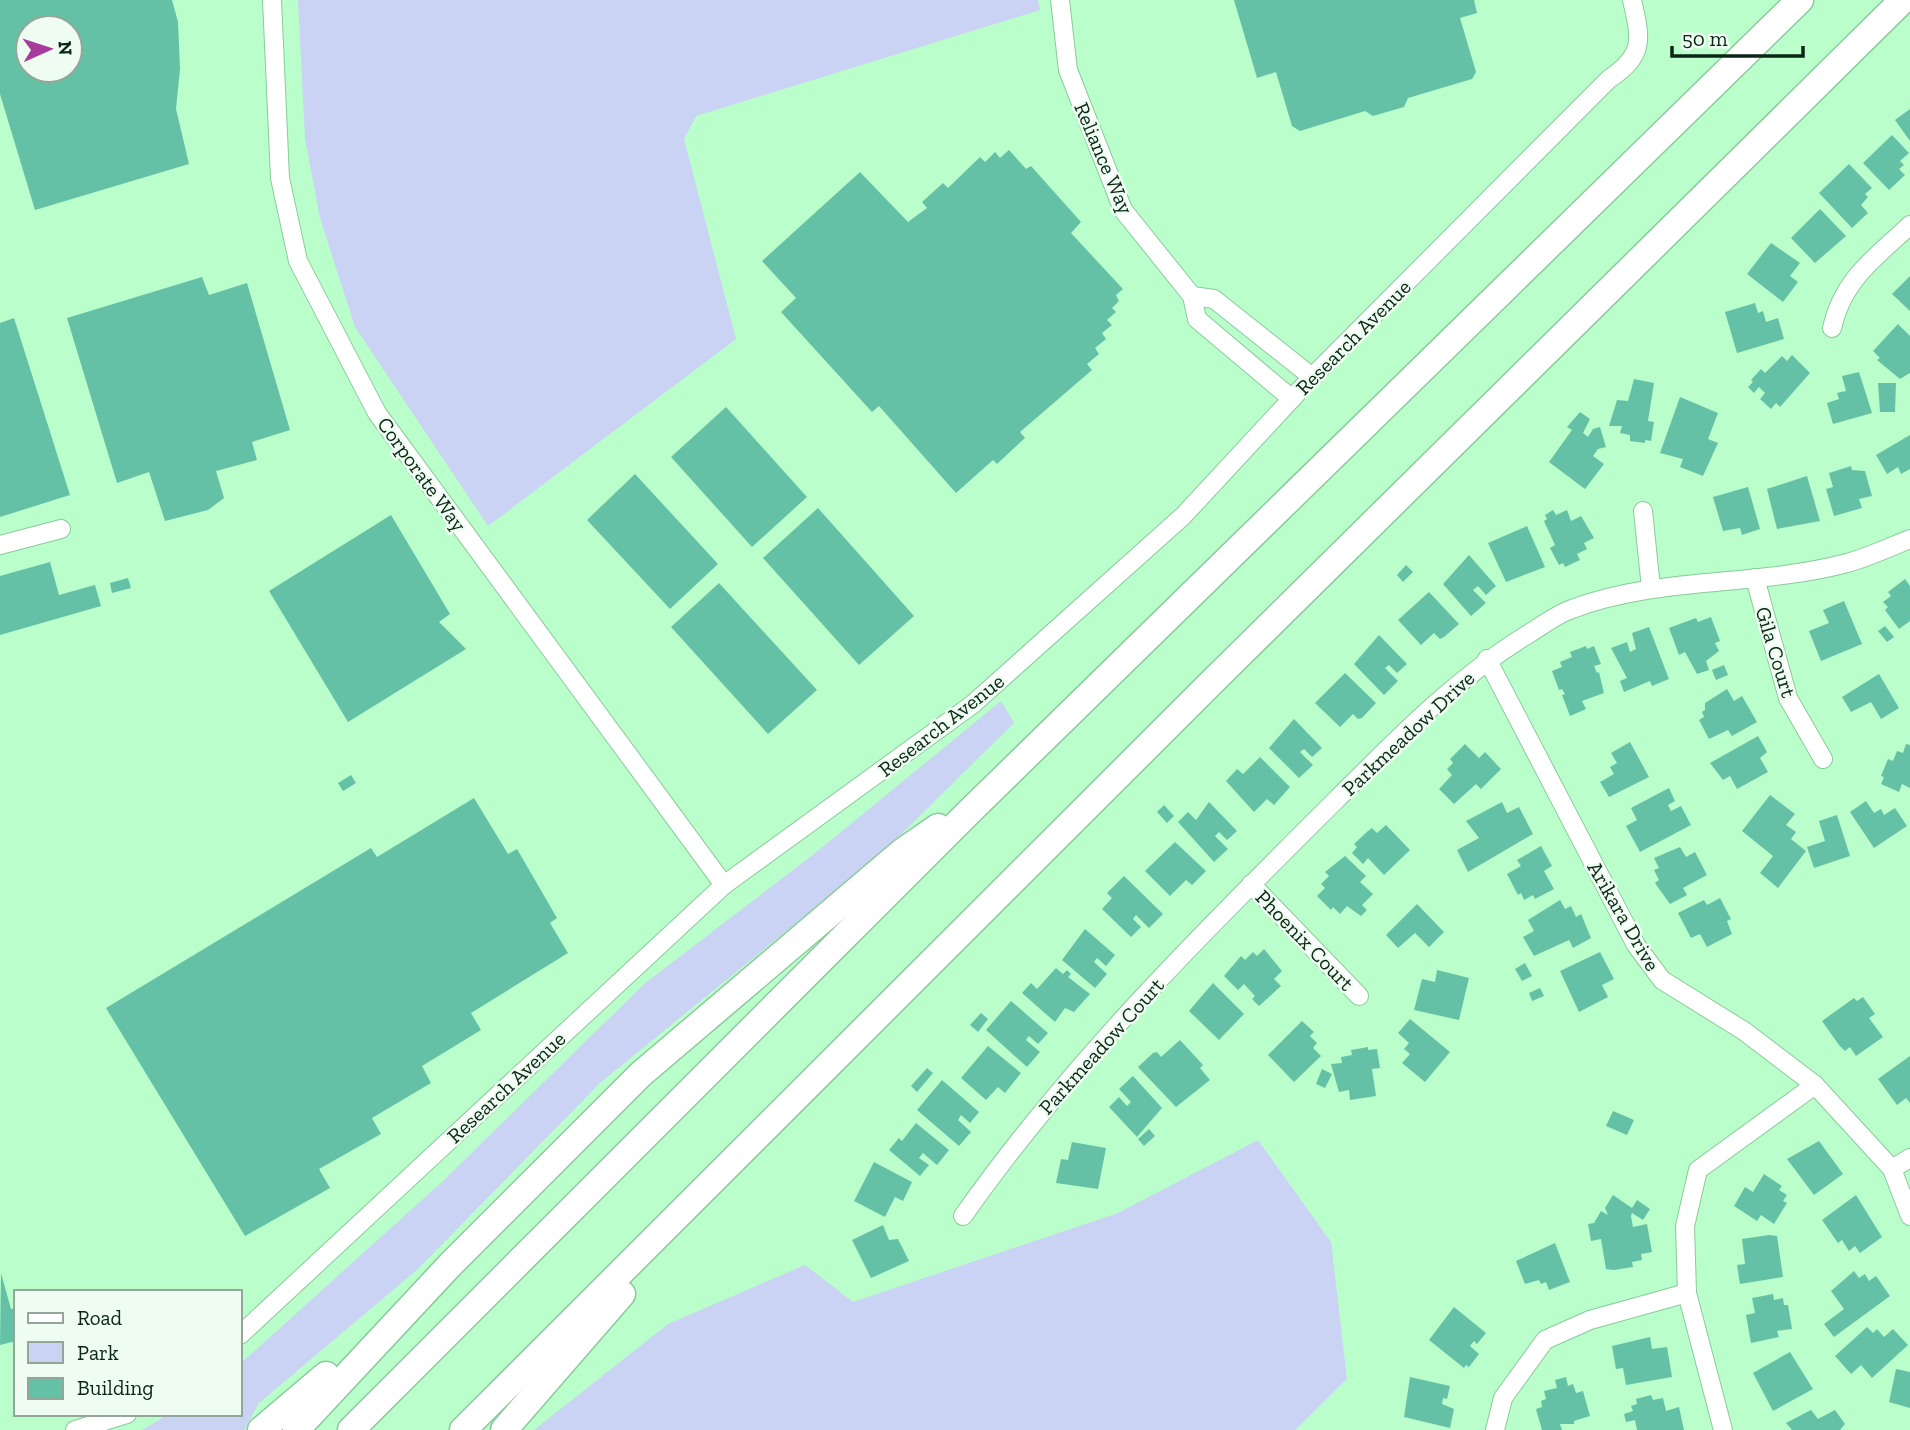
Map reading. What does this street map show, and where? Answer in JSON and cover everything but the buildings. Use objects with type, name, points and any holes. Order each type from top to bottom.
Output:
[{"type":"highway","points":[[351,1430],[968,813],[1800,0]]},
{"type":"highway","points":[[463,1430],[1212,682],[1902,0]]},
{"type":"highway","points":[[296,1430],[450,1265],[641,1074],[705,1016],[902,852],[931,831],[968,813]]},
{"type":"highway","points":[[504,1430],[768,1127]]},
{"type":"highway","points":[[261,1430],[450,1265]]},
{"type":"street","name":"Corporate Way","points":[[272,0],[280,178],[298,261],[377,413],[724,885]]},
{"type":"street","name":"Reliance Way","points":[[1060,0],[1068,70],[1123,210],[1192,296],[1196,319],[1292,399]]},
{"type":"street","name":"Research Avenue","points":[[242,1333],[724,885],[973,704],[1183,516],[1312,377],[1609,79],[1626,68],[1639,49],[1638,27],[1632,0]]},
{"type":"street","points":[[1832,328],[1837,303],[1852,281],[1910,225]]},
{"type":"street","points":[[1192,296],[1214,299],[1312,377]]},
{"type":"street","points":[[1643,511],[1651,588]]},
{"type":"street","points":[[0,545],[61,529]]},
{"type":"street","name":"Parkmeadow Drive","points":[[1251,884],[1426,710],[1487,659],[1569,609],[1651,588],[1755,578],[1848,563],[1910,539]]},
{"type":"street","name":"Gila Court","points":[[1755,578],[1788,698],[1823,759]]},
{"type":"street","name":"Arikara Drive","points":[[1487,659],[1636,945],[1662,980],[1744,1031],[1815,1085],[1892,1169]]},
{"type":"street","name":"Phoenix Court","points":[[1251,884],[1359,996]]},
{"type":"street","name":"Parkmeadow Court","points":[[962,1216],[1015,1142],[1119,1024],[1251,884]]},
{"type":"street","points":[[1723,1430],[1687,1293],[1685,1226],[1698,1170],[1815,1085]]},
{"type":"street","points":[[1910,1158],[1892,1169],[1910,1216]]},
{"type":"street","points":[[1495,1430],[1503,1398],[1545,1340],[1590,1320],[1687,1293]]},
{"type":"street","points":[[75,1430],[120,1416]]},
{"type":"green space","points":[[298,0],[1038,0],[1040,10],[696,116],[684,139],[736,339],[488,526],[355,327],[320,218],[305,139]]},
{"type":"green space","points":[[1001,701],[1014,723],[883,852],[600,1083],[418,1269],[259,1403],[244,1430],[142,1430],[166,1416],[242,1416],[242,1362],[443,1181],[644,984],[814,854]]},
{"type":"green space","points":[[1258,1140],[1331,1242],[1347,1379],[1295,1430],[534,1430],[668,1324],[805,1265],[853,1302],[1118,1213]]}]
